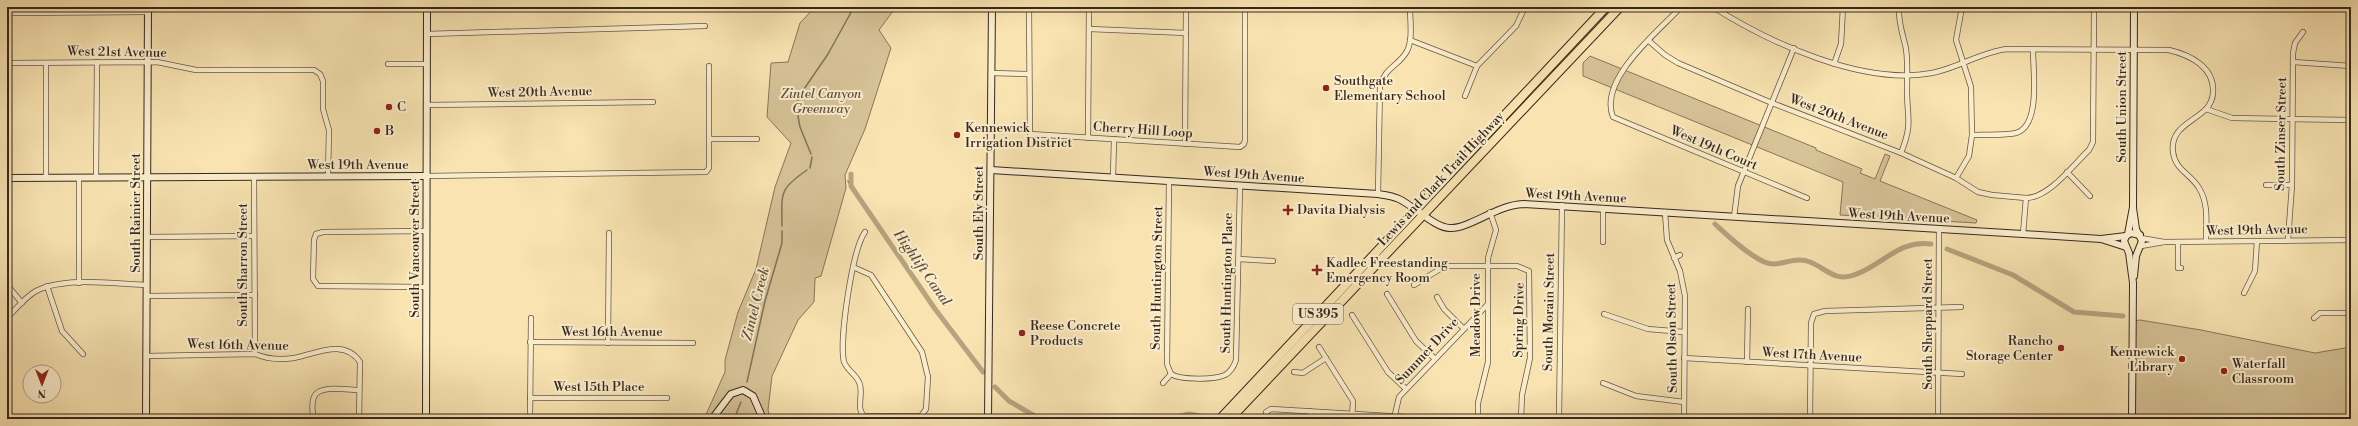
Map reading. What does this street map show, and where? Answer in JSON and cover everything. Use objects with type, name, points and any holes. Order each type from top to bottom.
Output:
[{"type":"highway","name":"Lewis and Clark Trail Highway","points":[[1220,419],[1606,7]]},
{"type":"highway","name":"Lewis and Clark Trail Highway","points":[[1230,419],[1620,7]]},
{"type":"street","points":[[384,7],[427,7]]},
{"type":"street","name":"South Vancouver Street","points":[[426,419],[427,7]]},
{"type":"street","name":"South Ely Street","points":[[988,419],[992,7]]},
{"type":"street","name":"Cherry Hill Loop","points":[[1030,7],[1030,134],[1240,147],[1244,144],[1245,7]]},
{"type":"street","points":[[1088,138],[1089,7]]},
{"type":"street","points":[[1185,144],[1186,7]]},
{"type":"street","points":[[1378,194],[1380,86],[1385,72],[1406,52],[1410,40],[1410,7]]},
{"type":"street","points":[[1465,96],[1477,66],[1516,26],[1525,7]]},
{"type":"street","points":[[1649,41],[1681,7]]},
{"type":"street","points":[[1713,7],[1767,37],[1834,64],[1864,71],[1906,74],[1932,73],[1996,51],[2169,50],[2186,56],[2202,65],[2207,70],[2213,84],[2213,95],[2206,109],[2182,127],[2176,135],[2173,149],[2177,165],[2198,187],[2202,194],[2205,204],[2206,241]]},
{"type":"street","points":[[1834,64],[1842,38],[1843,7]]},
{"type":"street","points":[[1899,7],[1898,21],[1906,51],[1906,74],[1910,124],[1901,153]]},
{"type":"street","points":[[1956,178],[1969,156],[1972,135],[1971,87],[1956,40],[1962,7]]},
{"type":"street","points":[[2023,234],[2026,198],[2042,195],[2089,150],[2094,138],[2094,7]]},
{"type":"street","name":"South Union Street","points":[[2134,7],[2133,206],[2136,227],[2140,236]]},
{"type":"street","points":[[8,13],[148,9]]},
{"type":"street","name":"South Rainier Street","points":[[146,419],[148,9]]},
{"type":"street","points":[[428,34],[705,26]]},
{"type":"street","points":[[1090,29],[1186,33]]},
{"type":"street","name":"South Zinser Street","points":[[2288,240],[2292,185],[2293,62],[2295,43],[2303,32]]},
{"type":"street","points":[[1410,40],[1477,66]]},
{"type":"street","name":"West 20th Avenue","points":[[1649,41],[1674,61],[1772,103],[1901,153],[1956,178],[1984,194],[2026,198]]},
{"type":"street","name":"West 19th Court","points":[[1649,41],[1624,67],[1616,81],[1610,105],[1613,116],[1807,198]]},
{"type":"street","points":[[1734,217],[1736,192],[1794,48]]},
{"type":"street","points":[[1972,135],[2016,133],[2030,122],[2033,108],[2033,50]]},
{"type":"street","points":[[96,178],[97,62]]},
{"type":"street","name":"West 21st Avenue","points":[[7,63],[147,62],[166,63],[196,70],[309,69],[320,74],[323,81],[323,109],[329,130],[328,176]]},
{"type":"street","points":[[2293,62],[2351,66]]},
{"type":"street","points":[[46,63],[46,178]]},
{"type":"street","points":[[388,64],[427,64]]},
{"type":"street","points":[[709,66],[710,139],[756,139]]},
{"type":"street","points":[[991,73],[1029,74]]},
{"type":"street","name":"West 20th Avenue","points":[[427,104],[653,102]]},
{"type":"street","points":[[2206,109],[2231,121],[2292,118],[2351,120]]},
{"type":"street","name":"West 19th Avenue","points":[[7,178],[426,176],[708,170],[710,139]]},
{"type":"street","points":[[1114,139],[1114,177]]},
{"type":"street","name":"West 19th Avenue","points":[[991,170],[1378,194],[1398,198],[1439,225],[1450,228],[1462,225],[1490,212],[1513,204],[1562,205],[2100,239],[2127,235]]},
{"type":"street","points":[[2067,172],[2090,196]]},
{"type":"street","name":"South Sharron Street","points":[[254,177],[255,354]]},
{"type":"street","points":[[79,178],[79,283]]},
{"type":"street","name":"South Huntington Street","points":[[1169,181],[1167,364],[1170,374]]},
{"type":"street","points":[[2266,185],[2292,185]]},
{"type":"street","name":"South Huntington Place","points":[[1170,374],[1178,377],[1208,378],[1222,376],[1231,370],[1236,360],[1240,259],[1240,186]]},
{"type":"street","name":"South Morain Street","points":[[1559,419],[1562,205]]},
{"type":"street","name":"South Union Street","points":[[2127,235],[2133,206]]},
{"type":"street","points":[[1603,242],[1604,208]]},
{"type":"street","name":"Meadow Drive","points":[[1478,419],[1478,403],[1488,362],[1487,266],[1496,230],[1490,212]]},
{"type":"street","name":"South Olson Street","points":[[1665,212],[1667,240],[1684,286],[1684,419]]},
{"type":"street","name":"South Sheppard Street","points":[[1938,419],[1939,229]]},
{"type":"street","points":[[426,230],[323,232],[316,234],[314,240],[313,279],[316,284],[325,287],[426,286]]},
{"type":"street","points":[[853,267],[871,275],[922,352],[928,378],[926,409],[923,414],[917,417],[869,418],[862,415],[860,410],[860,386],[857,378],[847,369],[843,358],[847,301],[853,267],[860,241],[865,232]]},
{"type":"street","points":[[2132,419],[2133,283],[2127,248],[2124,241],[2127,235],[2134,232],[2140,236],[2140,247],[2133,283]]},
{"type":"street","points":[[608,343],[609,233]]},
{"type":"street","points":[[147,236],[254,236]]},
{"type":"street","name":"West 19th Avenue","points":[[2140,236],[2164,242]]},
{"type":"street","name":"West 19th Avenue","points":[[2100,239],[2127,248]]},
{"type":"street","name":"West 19th Avenue","points":[[2140,247],[2164,242],[2351,240]]},
{"type":"street","points":[[2244,293],[2255,271],[2257,241]]},
{"type":"street","points":[[2178,242],[2178,268],[2181,268]]},
{"type":"street","points":[[2127,248],[2133,250],[2140,247]]},
{"type":"street","points":[[1674,258],[1680,255]]},
{"type":"street","points":[[1240,259],[1273,260]]},
{"type":"street","name":"Spring Drive","points":[[1414,285],[1445,266],[1522,267],[1529,270],[1530,358],[1522,395],[1520,419]]},
{"type":"street","points":[[7,318],[29,295],[47,286],[79,283],[146,285]]},
{"type":"street","points":[[7,285],[22,303]]},
{"type":"street","points":[[47,286],[62,331],[83,354]]},
{"type":"street","points":[[1387,294],[1416,341],[1434,358]]},
{"type":"street","points":[[146,296],[255,295]]},
{"type":"street","points":[[1437,297],[1444,309],[1463,328]]},
{"type":"street","name":"Summer Drive","points":[[1394,418],[1396,402],[1406,389],[1434,358],[1488,304]]},
{"type":"street","points":[[1810,419],[1811,323],[1814,314],[1825,311],[1939,306],[1962,307]]},
{"type":"street","points":[[1747,362],[1748,309]]},
{"type":"street","points":[[2314,318],[2320,313],[2351,313]]},
{"type":"street","points":[[1604,314],[1648,329],[1684,332]]},
{"type":"street","points":[[1352,315],[1388,372],[1406,389]]},
{"type":"street","points":[[530,318],[530,419]]},
{"type":"street","name":"West 16th Avenue","points":[[530,342],[693,343]]},
{"type":"street","points":[[1319,347],[1353,401],[1352,416]]},
{"type":"street","name":"West 16th Avenue","points":[[146,356],[255,354],[267,358],[285,358],[330,349],[342,349],[352,353],[360,362],[359,390]]},
{"type":"street","points":[[1294,372],[1303,373],[1326,358]]},
{"type":"street","name":"West 17th Avenue","points":[[1684,358],[1962,374]]},
{"type":"street","points":[[1164,383],[1170,374]]},
{"type":"street","points":[[1603,383],[1636,396],[1684,402]]},
{"type":"street","points":[[313,419],[313,401],[316,393],[322,390],[359,390],[359,419]]},
{"type":"street","points":[[712,419],[731,394],[743,390],[753,396],[763,419]]},
{"type":"street","name":"West 15th Place","points":[[530,398],[667,398]]},
{"type":"street","points":[[1265,419],[1266,412],[1272,409],[1352,416],[1437,419]]},
{"type":"street","points":[[1310,412],[1310,419]]},
{"type":"green space","name":"Zintel Canyon Greenway","points":[[815,7],[896,7],[879,30],[891,48],[865,129],[845,175],[846,188],[821,276],[815,278],[814,302],[798,320],[772,376],[768,410],[770,419],[704,419],[725,372],[725,360],[738,312],[756,269],[775,187],[791,143],[767,117],[771,63],[788,62],[800,23]]},
{"type":"green space","points":[[1590,56],[1816,148],[1816,150],[1862,169],[1860,173],[1875,179],[1885,154],[1890,156],[1880,181],[1977,220],[1976,223],[1840,215],[1843,182],[1583,76],[1583,63]]},
{"type":"green space","points":[[2140,320],[2201,330],[2315,353],[2351,347],[2351,419],[2132,419],[2133,321]]},
{"type":"waterway","name":"Zintel Creek","points":[[811,154],[800,127],[796,105],[800,95],[828,54],[854,7]]},
{"type":"waterway","name":"Zintel Creek","points":[[810,168],[812,157]]},
{"type":"waterway","name":"Zintel Creek","points":[[782,226],[782,199],[786,188],[807,170]]},
{"type":"waterway","name":"Highlift Canal","points":[[851,174],[851,186],[935,309],[983,372]]},
{"type":"waterway","name":"Highlift Canal","points":[[848,181],[851,186]]},
{"type":"waterway","points":[[1715,224],[1751,255],[1767,263],[1774,264],[1801,260],[1810,262],[1831,274],[1842,277],[1847,277],[1864,271],[1891,254],[1909,245],[1931,244]]},
{"type":"waterway","name":"Zintel Creek","points":[[747,382],[765,301],[782,243],[782,231]]},
{"type":"waterway","points":[[1947,249],[2013,275],[2074,312],[2123,316]]},
{"type":"waterway","name":"Highlift Canal","points":[[995,387],[1009,401],[1040,419]]},
{"type":"waterway","name":"Zintel Creek","points":[[734,419],[741,402]]},
{"type":"waterway","name":"Highlift Canal","points":[[1167,419],[1189,414],[1205,417]]},
{"type":"place","name":"Southgate Elementary School","points":[[1326,88]]},
{"type":"place","name":"C","points":[[389,107]]},
{"type":"place","name":"B","points":[[377,131]]},
{"type":"place","name":"Kennewick Irrigation District","points":[[957,135]]},
{"type":"place","name":"Davita Dialysis","points":[[1288,210]]},
{"type":"place","name":"Kadlec Freestanding Emergency Room","points":[[1317,270]]},
{"type":"place","name":"Reese Concrete Products","points":[[1022,333]]},
{"type":"place","name":"Rancho Storage Center","points":[[2061,348]]},
{"type":"place","name":"Kennewick Library","points":[[2182,359]]},
{"type":"place","name":"Waterfall Classroom","points":[[2224,371]]}]
